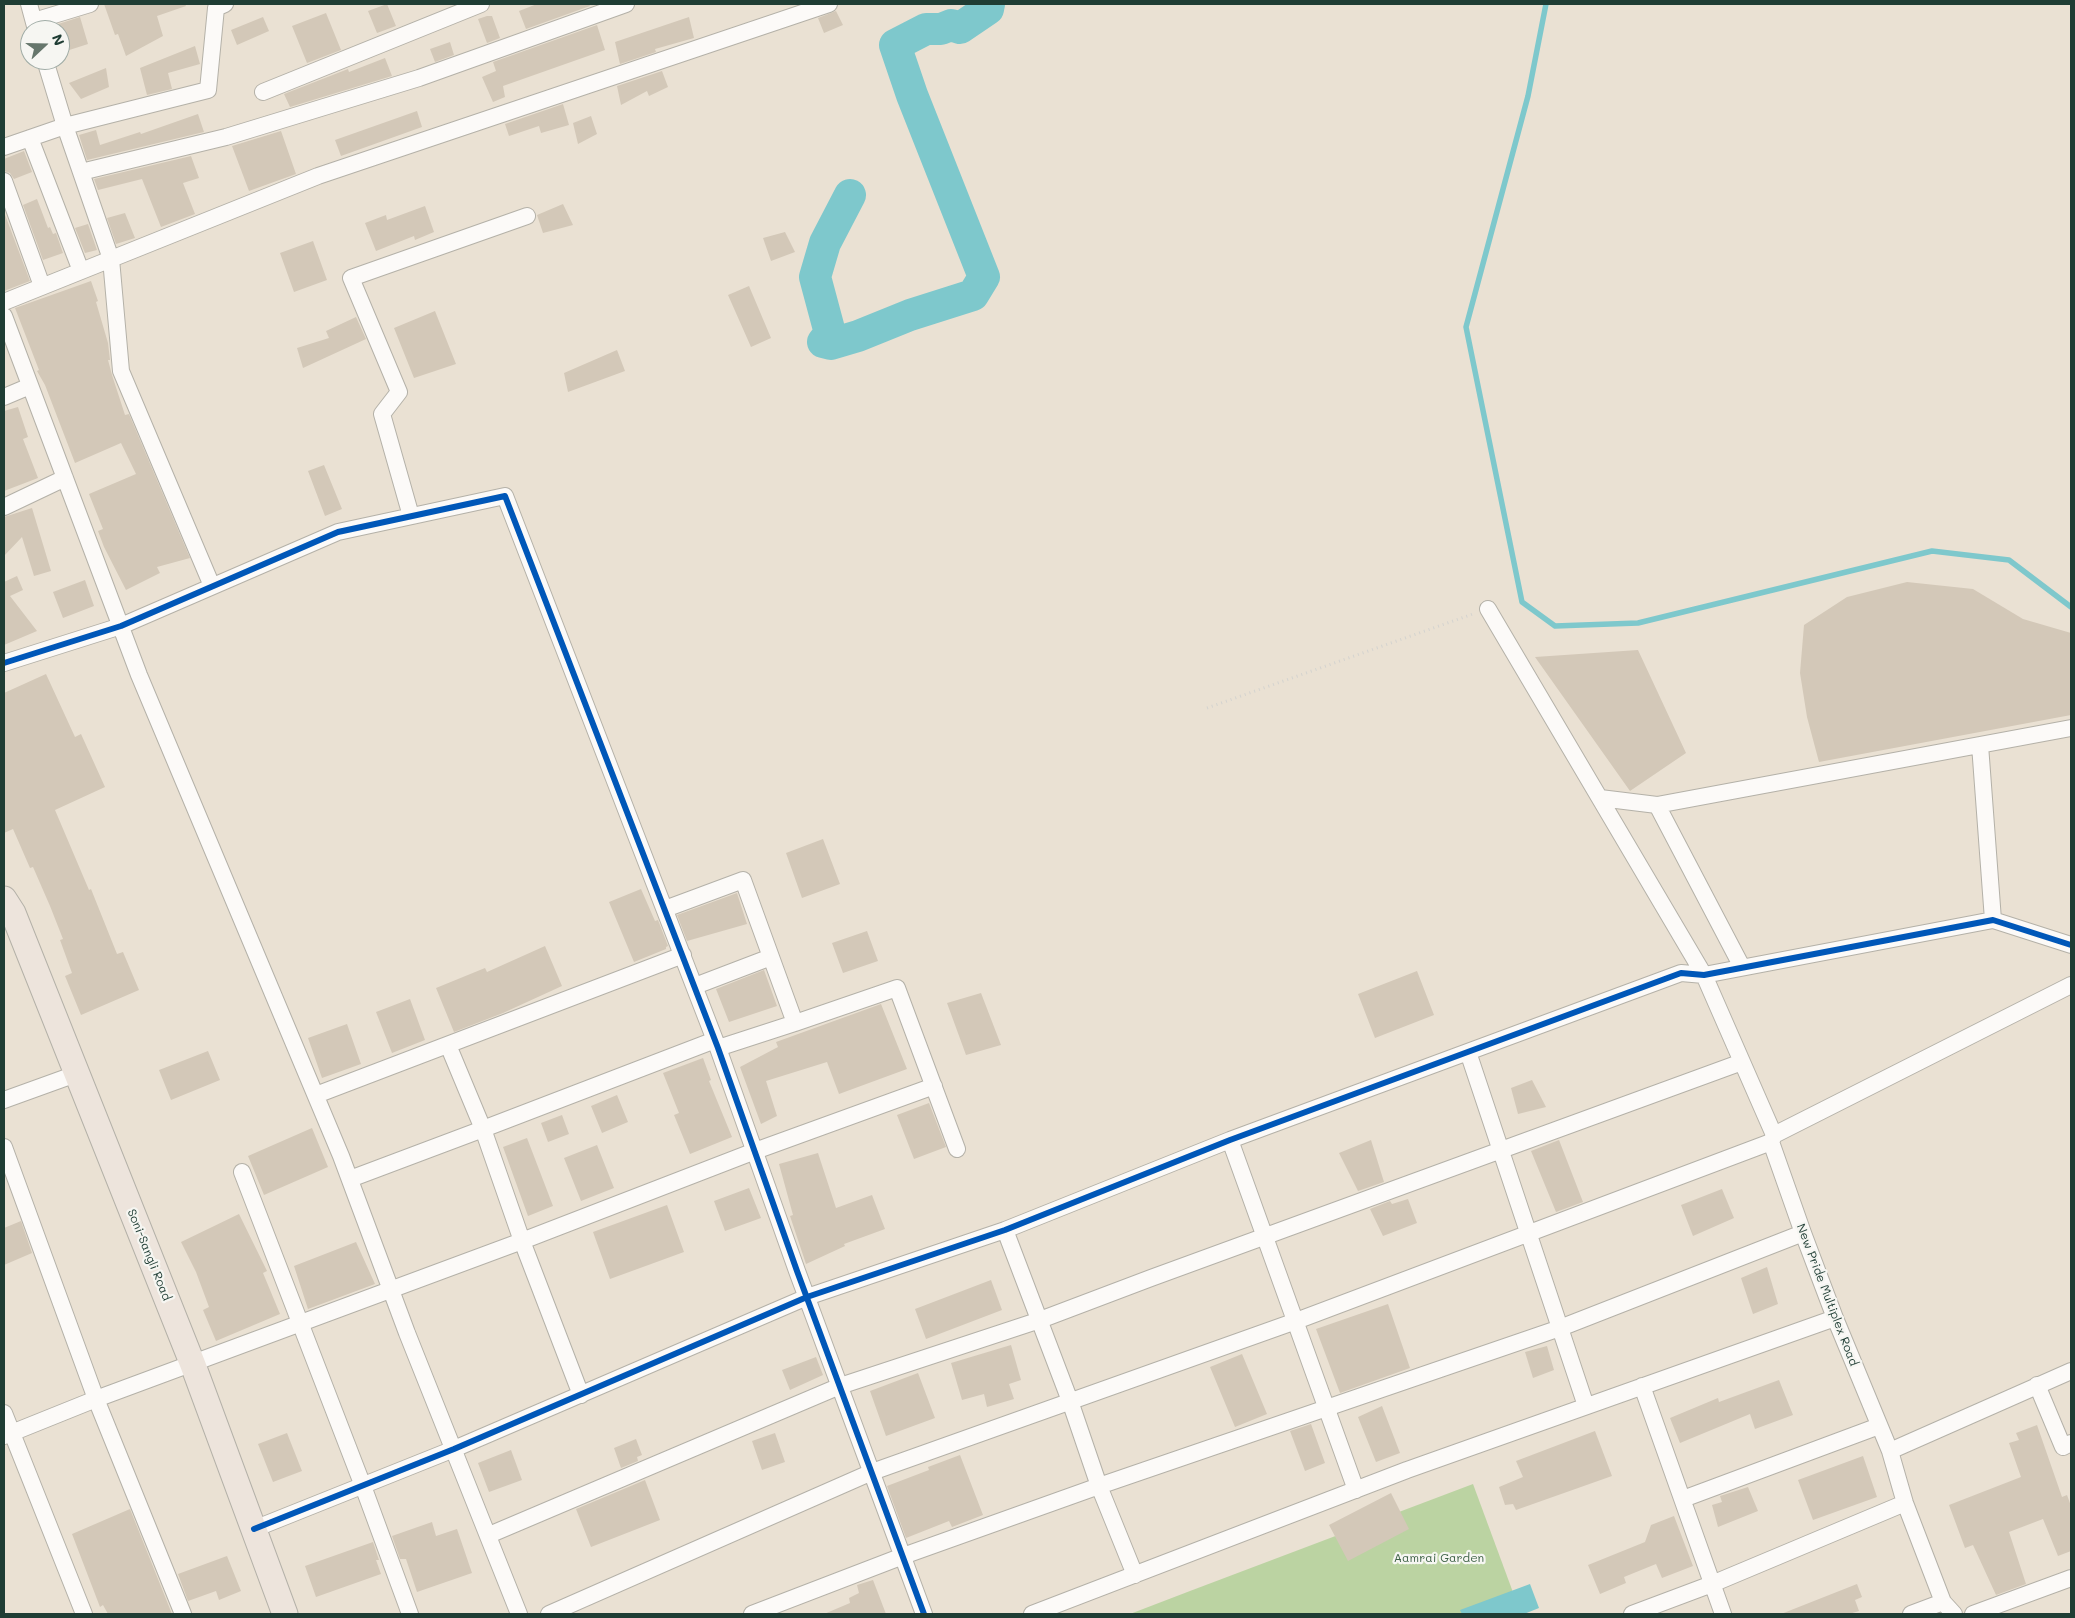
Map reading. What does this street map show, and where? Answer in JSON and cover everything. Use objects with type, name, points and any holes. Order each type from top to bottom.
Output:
[{"type":"main road","name":"Soni-Sangli Road","points":[[4,899],[13,913],[193,1365],[285,1614]]},
{"type":"street","points":[[29,4],[34,20]]},
{"type":"street","points":[[48,20],[90,4]]},
{"type":"street","points":[[4,147],[65,126],[208,90],[216,8],[225,4]]},
{"type":"street","points":[[263,92],[482,4]]},
{"type":"street","points":[[81,172],[226,137],[410,80],[626,4]]},
{"type":"street","points":[[4,302],[318,176],[829,4]]},
{"type":"street","points":[[48,70],[65,126],[111,259],[121,371],[212,586]]},
{"type":"street","points":[[30,138],[81,271]]},
{"type":"street","points":[[4,181],[42,286]]},
{"type":"street","points":[[411,516],[382,414],[399,392],[351,278],[527,216]]},
{"type":"street","points":[[4,316],[140,675],[350,1179],[519,1614]]},
{"type":"street","points":[[4,396],[30,386]]},
{"type":"street","points":[[4,507],[65,478]]},
{"type":"street","points":[[4,662],[121,626],[338,532],[505,496],[717,1044],[807,1297],[924,1614]]},
{"type":"street","name":"New Pride Multiplex Road","points":[[1488,609],[1704,974],[1742,1062],[1772,1139],[1803,1233],[1878,1426],[1890,1451],[1905,1503],[1943,1602],[1954,1614]]},
{"type":"street","points":[[1600,798],[1657,805],[2071,728]]},
{"type":"street","points":[[1980,745],[1993,920]]},
{"type":"street","points":[[1657,805],[1742,967]]},
{"type":"street","points":[[665,909],[743,880],[795,1023]]},
{"type":"street","points":[[254,1529],[454,1450],[807,1297],[1005,1230],[1230,1140],[1681,973],[1704,974],[1993,920],[2071,946]]},
{"type":"street","points":[[316,1096],[683,955]]},
{"type":"street","points":[[695,986],[771,957]]},
{"type":"street","points":[[549,1614],[872,1472],[1296,1321],[1529,1235],[1772,1139],[2071,985]]},
{"type":"street","points":[[350,1179],[717,1044],[795,1023],[897,988],[957,1149]]},
{"type":"street","points":[[448,1044],[483,1129],[522,1241],[581,1395]]},
{"type":"street","points":[[1468,1052],[1586,1406]]},
{"type":"street","points":[[489,1535],[840,1386],[1040,1320],[1742,1062]]},
{"type":"street","points":[[4,1100],[76,1074]]},
{"type":"street","points":[[8,1434],[96,1399],[193,1365],[522,1241],[755,1151],[934,1086]]},
{"type":"street","points":[[1230,1140],[1356,1490]]},
{"type":"street","points":[[4,1147],[96,1399],[183,1614]]},
{"type":"street","points":[[242,1172],[363,1486],[410,1614]]},
{"type":"street","points":[[1005,1230],[1070,1401],[1099,1486],[1135,1575]]},
{"type":"street","points":[[752,1614],[903,1556],[1099,1486],[1560,1328],[1803,1233]]},
{"type":"street","points":[[1032,1614],[1356,1490],[1835,1318]]},
{"type":"street","points":[[1890,1451],[2071,1371]]},
{"type":"street","points":[[2037,1385],[2063,1446],[2071,1443]]},
{"type":"street","points":[[1642,1386],[1723,1614]]},
{"type":"street","points":[[4,1414],[8,1434],[84,1614]]},
{"type":"street","points":[[1683,1499],[1878,1426]]},
{"type":"street","points":[[1632,1614],[1712,1584],[1905,1503]]},
{"type":"street","points":[[1973,1614],[2071,1578]]},
{"type":"street","points":[[1911,1614],[1943,1602]]},
{"type":"path","points":[[1207,708],[1488,609]]},
{"type":"green space","name":"Aamrai Garden","points":[[1473,1484],[1521,1614],[1130,1614],[1190,1591]]},
{"type":"water","points":[[1530,1584],[1539,1608],[1524,1614],[1462,1614],[1460,1610]]},
{"type":"building","points":[[104,4],[185,4],[186,6],[157,16],[163,36],[126,56],[118,34],[115,35]]},
{"type":"building","points":[[387,4],[396,26],[377,33],[368,11]]},
{"type":"building","points":[[537,4],[589,4],[590,6],[526,29],[519,11]]},
{"type":"building","points":[[836,11],[843,25],[824,33],[818,18]]},
{"type":"building","points":[[326,13],[341,50],[307,63],[292,26]]},
{"type":"building","points":[[492,16],[500,38],[487,43],[478,19]]},
{"type":"building","points":[[80,17],[88,44],[70,50],[70,20]]},
{"type":"building","points":[[263,17],[269,31],[237,45],[231,30]]},
{"type":"building","points":[[689,17],[694,38],[655,49],[656,52],[620,64],[615,42]]},
{"type":"building","points":[[597,25],[605,50],[503,86],[505,97],[493,102],[482,77],[496,71],[493,62]]},
{"type":"building","points":[[450,42],[454,55],[435,62],[430,49]]},
{"type":"building","points":[[195,46],[200,64],[168,73],[172,89],[147,95],[140,68]]},
{"type":"building","points":[[385,58],[392,76],[290,107],[284,94],[348,69],[349,72]]},
{"type":"building","points":[[106,68],[109,87],[81,99],[69,83]]},
{"type":"building","points":[[662,71],[668,87],[649,96],[647,91],[621,105],[617,86]]},
{"type":"building","points":[[563,104],[569,125],[541,133],[539,126],[509,136],[505,124]]},
{"type":"building","points":[[417,111],[422,127],[341,156],[335,140]]},
{"type":"building","points":[[198,114],[204,132],[87,160],[79,135],[96,130],[100,145],[140,132],[141,134]]},
{"type":"building","points":[[591,116],[597,134],[578,144],[573,123]]},
{"type":"building","points":[[281,131],[296,174],[249,191],[232,146]]},
{"type":"building","points":[[24,151],[32,172],[14,179],[10,173],[4,171],[4,159]]},
{"type":"building","points":[[191,156],[199,178],[183,183],[195,214],[161,227],[142,179],[98,190],[94,179]]},
{"type":"building","points":[[37,199],[48,228],[50,227],[53,234],[56,233],[63,253],[43,260],[23,205]]},
{"type":"building","points":[[563,204],[573,225],[543,233],[537,215]]},
{"type":"building","points":[[425,206],[434,232],[415,240],[414,236],[376,251],[365,223],[386,215],[387,220]]},
{"type":"building","points":[[4,212],[30,281],[4,291]]},
{"type":"building","points":[[125,213],[135,238],[116,244],[107,218]]},
{"type":"building","points":[[88,224],[97,250],[85,253],[75,228]]},
{"type":"building","points":[[785,232],[795,252],[771,261],[763,238]]},
{"type":"building","points":[[313,241],[327,280],[294,292],[280,253]]},
{"type":"building","points":[[91,281],[108,343],[110,360],[108,360],[125,415],[129,414],[190,558],[157,567],[160,573],[126,590],[104,547],[98,531],[103,529],[89,494],[136,474],[121,443],[75,463],[45,385],[37,371],[39,370],[15,308]]},
{"type":"building","points":[[749,286],[771,338],[751,347],[728,295]]},
{"type":"building","points":[[435,311],[456,364],[414,378],[394,328]]},
{"type":"building","points":[[356,317],[366,339],[303,368],[297,348],[329,338],[326,331]]},
{"type":"building","points":[[617,350],[625,371],[568,392],[564,373]]},
{"type":"building","points":[[18,407],[28,437],[23,439],[38,478],[4,491],[4,411]]},
{"type":"building","points":[[324,465],[342,509],[325,516],[308,471]]},
{"type":"building","points":[[32,508],[51,571],[34,576],[22,537],[4,556],[4,517]]},
{"type":"building","points":[[17,576],[23,590],[10,596],[37,631],[4,645],[4,582]]},
{"type":"building","points":[[85,580],[94,606],[63,618],[53,592]]},
{"type":"building","points":[[1907,582],[1973,589],[2023,619],[2071,633],[2071,715],[1819,762],[1807,717],[1800,673],[1804,625],[1847,597]]},
{"type":"building","points":[[1638,650],[1686,753],[1630,791],[1535,657]]},
{"type":"building","points":[[46,674],[75,737],[81,734],[105,787],[55,810],[89,890],[91,889],[117,954],[123,952],[139,990],[81,1015],[65,976],[72,973],[60,940],[63,939],[50,906],[33,867],[30,868],[13,829],[4,833],[4,693]]},
{"type":"building","points":[[823,839],[840,884],[802,898],[786,853]]},
{"type":"building","points":[[641,889],[655,921],[658,920],[668,946],[666,949],[634,962],[609,902]]},
{"type":"building","points":[[737,893],[747,924],[687,941],[677,915]]},
{"type":"building","points":[[867,931],[878,961],[843,973],[832,943]]},
{"type":"building","points":[[545,946],[562,986],[503,1013],[454,1032],[436,988],[485,968],[487,972]]},
{"type":"building","points":[[764,970],[777,1006],[729,1022],[716,989]]},
{"type":"building","points":[[1417,971],[1434,1015],[1375,1038],[1358,994]]},
{"type":"building","points":[[981,993],[1001,1045],[966,1055],[947,1003]]},
{"type":"building","points":[[410,999],[425,1040],[392,1053],[376,1012]]},
{"type":"building","points":[[881,1004],[907,1069],[839,1094],[827,1062],[766,1081],[777,1116],[761,1124],[740,1067],[778,1047],[776,1042]]},
{"type":"building","points":[[347,1024],[361,1064],[322,1078],[308,1038]]},
{"type":"building","points":[[208,1051],[220,1080],[171,1100],[159,1070]]},
{"type":"building","points":[[703,1058],[711,1080],[709,1081],[732,1137],[690,1154],[674,1115],[679,1113],[663,1073]]},
{"type":"building","points":[[1532,1080],[1546,1107],[1518,1114],[1511,1088]]},
{"type":"building","points":[[617,1095],[628,1122],[602,1133],[591,1106]]},
{"type":"building","points":[[929,1103],[946,1147],[914,1159],[897,1115]]},
{"type":"building","points":[[562,1115],[569,1134],[548,1142],[541,1123]]},
{"type":"building","points":[[312,1128],[328,1167],[264,1195],[248,1156]]},
{"type":"building","points":[[527,1138],[553,1206],[528,1216],[503,1147]]},
{"type":"building","points":[[1371,1140],[1384,1182],[1358,1191],[1339,1153]]},
{"type":"building","points":[[1559,1140],[1583,1202],[1556,1212],[1531,1151]]},
{"type":"building","points":[[597,1145],[614,1188],[581,1201],[564,1158]]},
{"type":"building","points":[[818,1153],[836,1208],[872,1195],[885,1229],[844,1244],[845,1246],[806,1264],[790,1216],[793,1215],[779,1164]]},
{"type":"building","points":[[749,1188],[761,1218],[725,1231],[714,1201]]},
{"type":"building","points":[[1722,1189],[1734,1218],[1693,1236],[1681,1205]]},
{"type":"building","points":[[1408,1199],[1417,1223],[1383,1236],[1370,1209],[1390,1201],[1392,1204]]},
{"type":"building","points":[[667,1205],[684,1252],[610,1279],[593,1232]]},
{"type":"building","points":[[239,1214],[267,1271],[263,1273],[280,1314],[216,1341],[203,1310],[209,1307],[196,1272],[181,1242]]},
{"type":"building","points":[[21,1221],[32,1253],[4,1265],[4,1228]]},
{"type":"building","points":[[356,1242],[375,1284],[308,1309],[294,1266]]},
{"type":"building","points":[[1767,1267],[1778,1304],[1753,1314],[1741,1278]]},
{"type":"building","points":[[991,1280],[1002,1310],[926,1339],[915,1309]]},
{"type":"building","points":[[1388,1304],[1410,1368],[1340,1393],[1316,1329]]},
{"type":"building","points":[[1011,1345],[1021,1380],[1009,1384],[1014,1399],[987,1407],[984,1394],[962,1400],[951,1363]]},
{"type":"building","points":[[1547,1346],[1554,1370],[1533,1378],[1525,1352]]},
{"type":"building","points":[[1242,1354],[1267,1414],[1235,1427],[1210,1367]]},
{"type":"building","points":[[816,1357],[823,1375],[790,1390],[782,1370]]},
{"type":"building","points":[[918,1373],[935,1418],[886,1436],[870,1391]]},
{"type":"building","points":[[1779,1380],[1793,1415],[1755,1429],[1750,1414],[1680,1443],[1670,1418],[1718,1398],[1719,1402]]},
{"type":"building","points":[[1382,1406],[1400,1453],[1376,1462],[1358,1417]]},
{"type":"building","points":[[1311,1424],[1325,1463],[1305,1471],[1290,1431]]},
{"type":"building","points":[[2037,1425],[2062,1497],[2067,1495],[2071,1506],[2071,1551],[2058,1556],[2043,1519],[2009,1532],[2026,1584],[1996,1595],[1973,1545],[1965,1548],[1949,1505],[2021,1477],[2009,1443],[2019,1440],[2016,1433]]},
{"type":"building","points":[[1595,1431],[1612,1476],[1516,1510],[1513,1504],[1505,1505],[1499,1487],[1523,1477],[1516,1461]]},
{"type":"building","points":[[287,1433],[302,1471],[273,1482],[258,1444]]},
{"type":"building","points":[[775,1433],[785,1462],[762,1470],[752,1441]]},
{"type":"building","points":[[636,1439],[642,1455],[637,1457],[638,1461],[621,1468],[614,1448]]},
{"type":"building","points":[[511,1450],[522,1480],[489,1492],[478,1463]]},
{"type":"building","points":[[960,1455],[983,1515],[952,1527],[949,1521],[906,1538],[887,1486],[929,1470],[928,1467]]},
{"type":"building","points":[[1863,1456],[1877,1497],[1813,1520],[1798,1480]]},
{"type":"building","points":[[645,1480],[660,1520],[591,1547],[576,1509]]},
{"type":"building","points":[[1748,1487],[1758,1511],[1718,1527],[1712,1505],[1722,1502],[1720,1496]]},
{"type":"building","points":[[1391,1493],[1409,1529],[1348,1561],[1329,1525]]},
{"type":"building","points":[[130,1509],[172,1614],[108,1614],[103,1605],[100,1607],[72,1534]]},
{"type":"building","points":[[1674,1516],[1693,1566],[1662,1578],[1656,1564],[1624,1577],[1626,1583],[1600,1594],[1588,1565],[1645,1542],[1651,1525]]},
{"type":"building","points":[[432,1522],[436,1536],[457,1529],[472,1573],[417,1592],[406,1559],[400,1559],[392,1536]]},
{"type":"building","points":[[373,1542],[381,1574],[316,1597],[305,1566]]},
{"type":"building","points":[[227,1556],[241,1591],[219,1600],[216,1591],[188,1601],[178,1574]]},
{"type":"building","points":[[873,1580],[886,1614],[824,1614],[850,1603],[849,1598],[859,1593],[857,1585]]},
{"type":"building","points":[[1857,1584],[1862,1597],[1855,1600],[1859,1611],[1849,1614],[1781,1614]]},
{"type":"waterway","points":[[850,195],[825,243],[815,277],[830,333],[823,342],[831,344],[858,336],[910,315],[973,295],[984,277],[912,95],[895,45],[926,29],[941,29],[951,25],[960,28],[988,9],[989,4]]},
{"type":"waterway","points":[[1546,4],[1528,96],[1466,327],[1522,602],[1555,626],[1638,623],[1932,551],[2009,560],[2071,607]]},
{"type":"cycle path","points":[[4,663],[121,626],[338,532],[505,496],[718,1048],[797,1271],[924,1614]]},
{"type":"cycle path","points":[[254,1529],[454,1449],[807,1297],[1005,1230],[1230,1140],[1681,973],[1704,975],[1993,920],[2071,945]]}]
